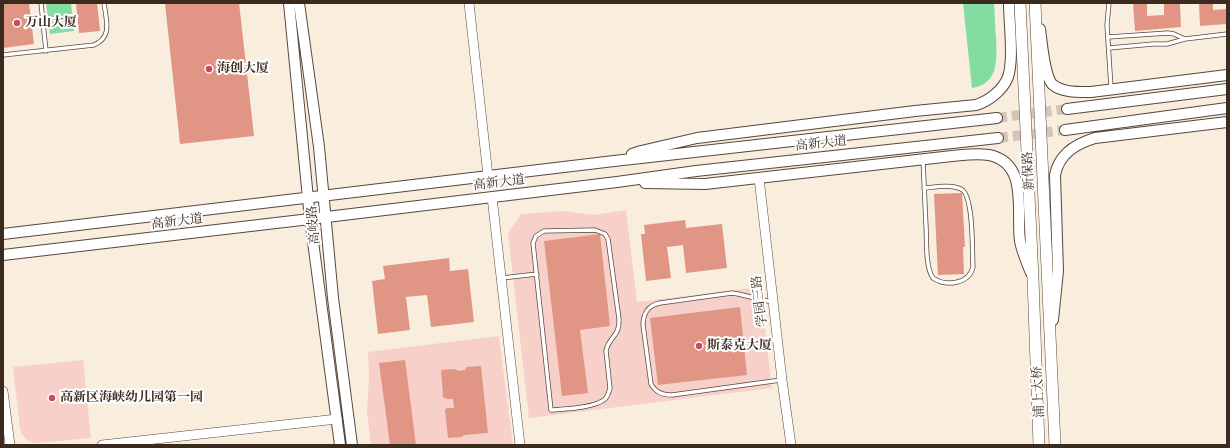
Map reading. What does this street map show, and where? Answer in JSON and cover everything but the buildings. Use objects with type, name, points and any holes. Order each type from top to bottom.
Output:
[{"type":"main road","name":"高岐路","points":[[289,3],[310,220],[340,445]]},
{"type":"main road","name":"高岐路","points":[[299,3],[319,147],[334,298],[352,445]]},
{"type":"main road","points":[[614,161],[641,151],[697,138],[915,111],[976,105],[982,103],[988,100],[1001,88],[1009,71],[1009,3]]},
{"type":"main road","name":"新保路","points":[[1020,3],[1039,445]]},
{"type":"main road","points":[[1036,3],[1046,73],[1052,84],[1062,89],[1072,92],[1091,92],[1227,75]]},
{"type":"main road","name":"新保路","points":[[1036,3],[1050,338]]},
{"type":"main road","points":[[1067,109],[1227,89]]},
{"type":"main road","points":[[1065,130],[1227,108]]},
{"type":"main road","name":"高新大道","points":[[3,234],[614,161],[997,118]]},
{"type":"main road","points":[[1050,338],[1058,271],[1056,175],[1057,167],[1061,158],[1074,146],[1095,138],[1227,122]]},
{"type":"main road","name":"高新大道","points":[[3,255],[310,220],[617,182],[696,170],[998,138]]},
{"type":"main road","points":[[617,182],[705,184],[976,154],[995,157],[1009,165],[1014,172],[1017,183],[1020,242],[1033,279]]},
{"type":"main road","name":"浦上大桥","points":[[1050,338],[1055,445]]},
{"type":"street","points":[[469,3],[488,176]]},
{"type":"street","name":"学园三路","points":[[759,178],[782,380],[791,445]]},
{"type":"street","points":[[492,197],[520,445]]},
{"type":"street","points":[[3,391],[10,445]]},
{"type":"street","points":[[102,445],[337,419]]},
{"type":"lane","points":[[42,3],[46,51]]},
{"type":"lane","points":[[3,55],[94,45],[103,40],[108,30],[104,3]]},
{"type":"lane","points":[[1109,3],[1108,37],[1111,90]]},
{"type":"lane","points":[[1108,37],[1168,33],[1185,39]]},
{"type":"lane","points":[[1109,48],[1167,44],[1185,39],[1227,34]]},
{"type":"lane","points":[[923,159],[924,188],[927,256],[931,275],[937,281],[943,282],[956,282],[964,280],[970,274],[973,267],[970,208],[967,196],[965,192],[958,188],[924,188]]},
{"type":"lane","points":[[595,230],[605,234],[608,239],[620,325],[619,330],[607,346],[606,351],[610,388],[609,393],[606,398],[597,404],[551,410],[536,274],[533,243],[536,236],[540,233],[550,231],[595,230]]},
{"type":"lane","points":[[501,278],[536,274]]},
{"type":"lane","points":[[773,302],[732,294],[655,304],[649,308],[644,316],[643,325],[651,384],[660,394],[672,395],[782,380]]},
{"type":"shaded area","points":[[626,210],[637,302],[760,287],[772,388],[529,418],[508,233],[521,214],[563,211],[594,215]]},
{"type":"shaded area","points":[[499,336],[513,445],[371,445],[367,411],[369,377],[368,352]]},
{"type":"shaded area","name":"高新区海峡幼儿园第一园","points":[[83,360],[91,438],[37,443],[27,440],[21,433],[20,428],[13,367]]},
{"type":"green space","points":[[46,3],[71,3],[74,31],[50,34]]},
{"type":"green space","points":[[963,3],[994,3],[996,62],[992,76],[981,86],[972,88]]},
{"type":"tunnel","points":[[997,118],[1067,109]]},
{"type":"tunnel","points":[[998,138],[1065,130]]},
{"type":"place","name":"万山大厦","points":[[17,23]]},
{"type":"place","name":"海创大厦","points":[[209,69]]},
{"type":"place","name":"斯泰克大厦","points":[[699,346]]},
{"type":"place","name":"高新区海峡幼儿园第一园","points":[[52,398]]}]
